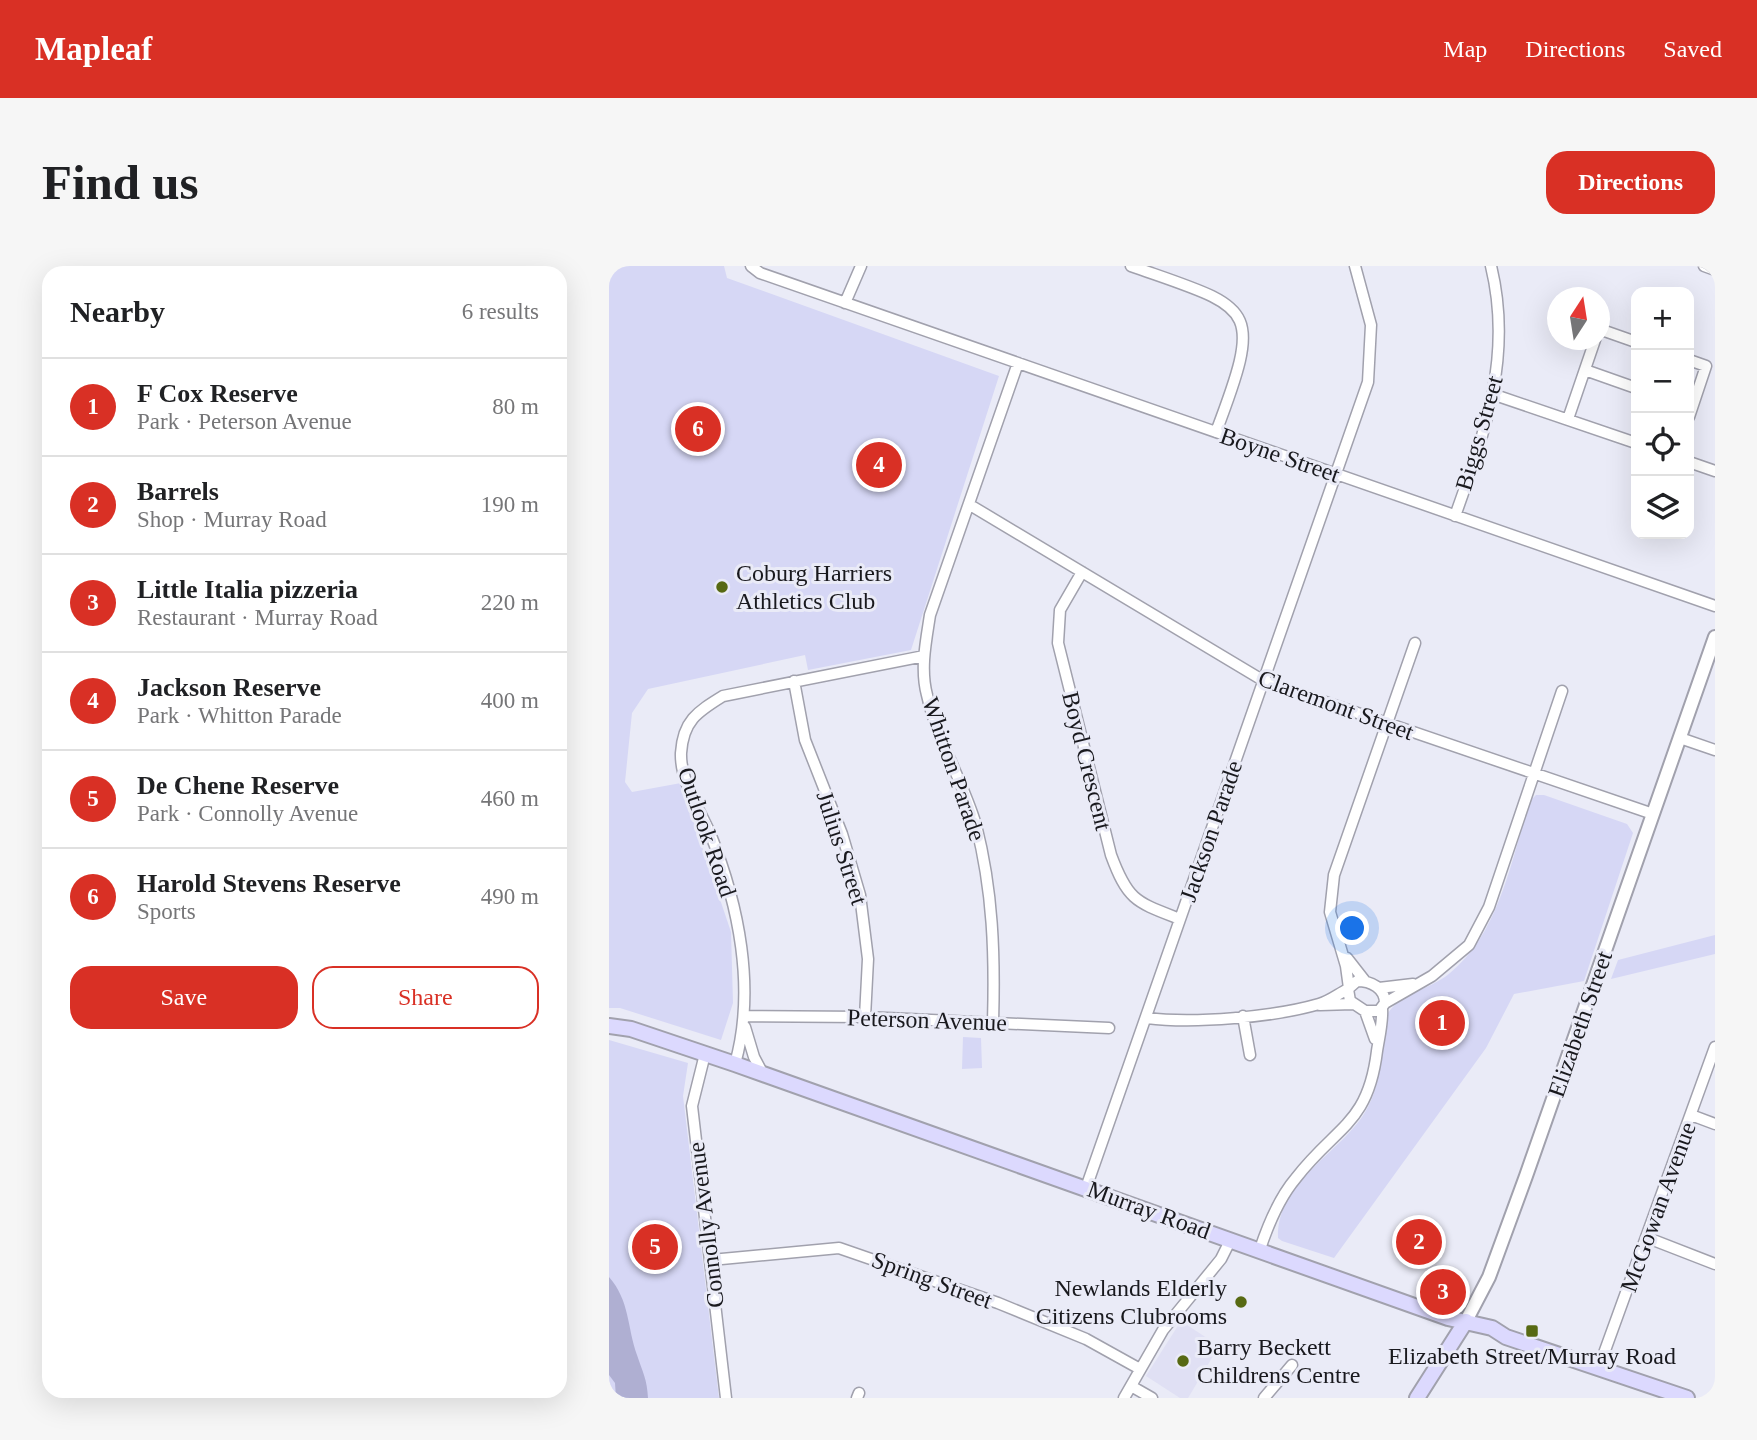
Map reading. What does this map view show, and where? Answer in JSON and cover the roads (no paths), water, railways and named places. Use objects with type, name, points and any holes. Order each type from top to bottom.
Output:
[{"type":"main road","name":"Murray Road","points":[[614,1026],[735,1064],[1687,1398]]},
{"type":"main road","name":"Elizabeth Street","points":[[1417,1398],[1466,1321]]},
{"type":"street","name":"Boyne Street","points":[[751,266],[760,273],[845,303],[1715,606]]},
{"type":"street","points":[[845,303],[861,266]]},
{"type":"street","points":[[1131,266],[1220,297],[1242,322],[1245,343],[1243,357],[1216,432]]},
{"type":"street","name":"Jackson Parade","points":[[1086,1188],[1368,382],[1371,355],[1370,311],[1355,266]]},
{"type":"street","name":"Biggs Street","points":[[1455,516],[1495,395],[1500,330],[1491,266]]},
{"type":"street","points":[[1705,266],[1715,270]]},
{"type":"street","points":[[1610,333],[1631,340]]},
{"type":"street","points":[[1568,419],[1592,350]]},
{"type":"street","points":[[1694,362],[1706,366],[1694,399]]},
{"type":"street","name":"Whitton Parade","points":[[993,1023],[995,951],[985,866],[961,782],[926,694],[923,656],[930,615],[1018,363]]},
{"type":"street","points":[[1585,370],[1631,386]]},
{"type":"street","points":[[1495,395],[1631,441]]},
{"type":"street","points":[[1694,464],[1715,471]]},
{"type":"street","name":"Claremont Street","points":[[970,505],[1264,681],[1653,814]]},
{"type":"street","name":"Boyd Crescent","points":[[1082,572],[1061,610],[1058,643],[1111,855],[1122,885],[1140,904],[1180,919]]},
{"type":"street","name":"Elizabeth Street","points":[[1466,1321],[1482,1293],[1500,1246],[1715,637]]},
{"type":"street","points":[[1353,1004],[1330,912],[1334,875],[1415,643]]},
{"type":"street","name":"Outlook Road","points":[[763,1074],[754,1057],[744,1020],[741,949],[729,885],[684,778],[681,756],[684,735],[695,714],[723,696],[923,656]]},
{"type":"street","name":"Julius Street","points":[[794,681],[805,740],[842,834],[860,895],[868,959],[865,1017]]},
{"type":"street","points":[[1147,1018],[1187,1022],[1315,1005],[1353,1004],[1365,1012],[1374,1013],[1452,962],[1469,945],[1479,927],[1562,691]]},
{"type":"street","points":[[1679,738],[1715,750]]},
{"type":"street","points":[[1342,952],[1365,981],[1379,988],[1420,982]]},
{"type":"street","points":[[1315,1005],[1348,989],[1357,981],[1365,981]]},
{"type":"street","points":[[1260,1249],[1280,1203],[1295,1178],[1336,1138],[1361,1105],[1374,1078],[1384,1006],[1379,988]]},
{"type":"street","points":[[1365,1012],[1374,1030],[1377,1050]]},
{"type":"street","points":[[1244,1016],[1250,1055]]},
{"type":"street","name":"Peterson Avenue","points":[[744,1020],[865,1017],[1109,1028]]},
{"type":"street","name":"Outlook Road","points":[[735,1064],[744,1020]]},
{"type":"street","name":"McGowan Avenue","points":[[1599,1367],[1648,1238],[1715,1047]]},
{"type":"street","name":"Connolly Avenue","points":[[705,1054],[692,1106],[726,1398]]},
{"type":"street","points":[[1691,1115],[1715,1124]]},
{"type":"street","points":[[1648,1238],[1715,1264]]},
{"type":"street","points":[[1124,1398],[1163,1330],[1221,1259],[1231,1239]]},
{"type":"street","name":"Spring Street","points":[[711,1260],[839,1248],[998,1303],[1086,1339],[1140,1369]]},
{"type":"street","points":[[1264,1398],[1292,1365]]},
{"type":"street","points":[[1131,1386],[1152,1398]]},
{"type":"place","name":"Harold Stevens Reserve","points":[[698,429]]},
{"type":"place","name":"Jackson Reserve","points":[[879,465]]},
{"type":"place","name":"Coburg Harriers Athletics Club","points":[[722,587]]},
{"type":"place","name":"F Cox Reserve","points":[[1442,1023]]},
{"type":"place","name":"Barrels","points":[[1419,1242]]},
{"type":"place","name":"De Chene Reserve","points":[[655,1247]]},
{"type":"place","name":"Little Italia pizzeria","points":[[1443,1292]]},
{"type":"place","name":"Newlands Elderly Citizens Clubrooms","points":[[1241,1302]]},
{"type":"place","name":"Elizabeth Street/Murray Road","points":[[1532,1331]]},
{"type":"place","name":"Barry Beckett Childrens Centre","points":[[1183,1361]]}]
